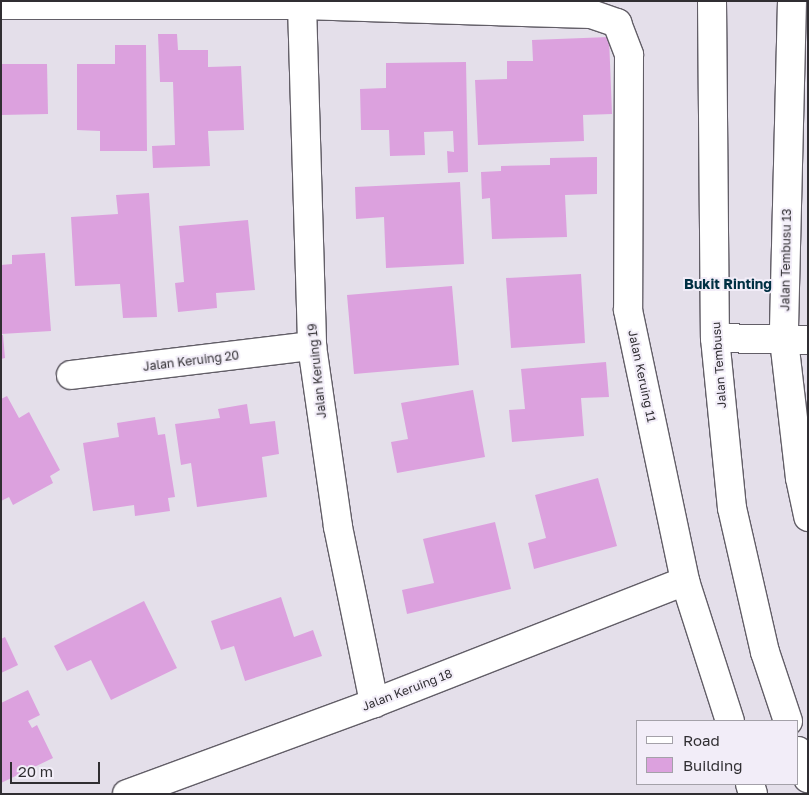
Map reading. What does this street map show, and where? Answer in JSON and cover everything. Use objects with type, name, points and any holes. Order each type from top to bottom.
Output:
[{"type":"street","name":"Jalan Tembusu","points":[[712,1],[715,338],[732,508],[765,652],[788,720]]},
{"type":"street","name":"Jalan Tembusu 13","points":[[792,1],[796,340],[800,478],[808,517]]},
{"type":"street","points":[[1,5],[302,5]]},
{"type":"street","name":"Jalan Keruing 11","points":[[302,5],[591,14],[617,23],[629,55],[628,310],[685,581],[730,720]]},
{"type":"street","name":"Jalan Keruing 19","points":[[302,5],[312,346],[338,527],[374,703]]},
{"type":"street","points":[[715,338],[796,340]]},
{"type":"street","name":"Jalan Keruing 20","points":[[71,375],[312,346]]},
{"type":"street","name":"Jalan Keruing 18","points":[[127,794],[374,703],[685,581]]},
{"type":"street","points":[[799,754],[808,778]]},
{"type":"building","points":[[158,34],[177,34],[178,50],[208,50],[208,67],[241,66],[244,130],[208,131],[210,166],[153,168],[152,146],[175,145],[173,82],[160,82]]},
{"type":"building","points":[[609,37],[612,114],[583,115],[584,141],[478,145],[475,80],[507,79],[507,61],[533,61],[532,40]]},
{"type":"building","points":[[115,45],[146,45],[147,151],[100,151],[100,131],[77,130],[77,64],[115,64]]},
{"type":"building","points":[[466,62],[468,172],[448,173],[447,151],[454,152],[453,131],[424,132],[425,155],[390,156],[389,130],[361,130],[360,89],[386,88],[386,63]]},
{"type":"building","points":[[1,64],[47,64],[48,114],[1,115]]},
{"type":"building","points":[[597,157],[597,194],[565,195],[567,237],[492,239],[490,198],[482,199],[481,172],[501,171],[501,166],[550,165],[550,158]]},
{"type":"building","points":[[460,182],[464,264],[386,268],[384,217],[356,219],[355,187]]},
{"type":"building","points":[[149,193],[157,317],[123,318],[120,284],[75,286],[71,217],[118,214],[116,195]]},
{"type":"building","points":[[248,220],[255,290],[216,293],[217,308],[178,312],[175,283],[184,282],[179,226]]},
{"type":"building","points":[[45,253],[51,331],[1,334],[1,265],[12,264],[12,255]]},
{"type":"building","points":[[581,274],[585,343],[511,348],[506,278]]},
{"type":"building","points":[[452,286],[459,365],[354,374],[347,295]]},
{"type":"building","points":[[1,335],[3,335],[5,358],[1,359]]},
{"type":"building","points":[[606,362],[609,397],[581,398],[584,436],[512,442],[509,410],[525,409],[521,369]]},
{"type":"building","points":[[473,390],[485,457],[397,473],[391,442],[408,439],[401,403]]},
{"type":"building","points":[[7,396],[19,418],[29,412],[60,470],[50,476],[53,483],[13,505],[9,497],[1,501],[1,399]]},
{"type":"building","points":[[247,404],[250,424],[275,421],[279,454],[262,457],[267,497],[197,507],[191,463],[181,465],[175,424],[220,418],[218,409]]},
{"type":"building","points":[[155,417],[158,435],[165,434],[175,497],[168,498],[170,511],[135,516],[134,505],[93,511],[83,443],[119,437],[117,423]]},
{"type":"building","points":[[598,478],[617,546],[534,569],[528,543],[546,538],[535,495]]},
{"type":"building","points":[[495,522],[511,589],[407,614],[402,590],[434,583],[423,539]]},
{"type":"building","points":[[281,597],[294,637],[313,630],[322,656],[245,681],[234,646],[221,650],[211,621]]},
{"type":"building","points":[[144,601],[177,668],[111,700],[91,660],[67,671],[54,646]]},
{"type":"building","points":[[5,637],[18,665],[1,673],[1,639]]},
{"type":"building","points":[[28,690],[40,715],[28,721],[32,728],[37,725],[53,758],[1,783],[1,703]]},
{"type":"district","name":"Bukit Rinting","points":[[728,284]]}]
